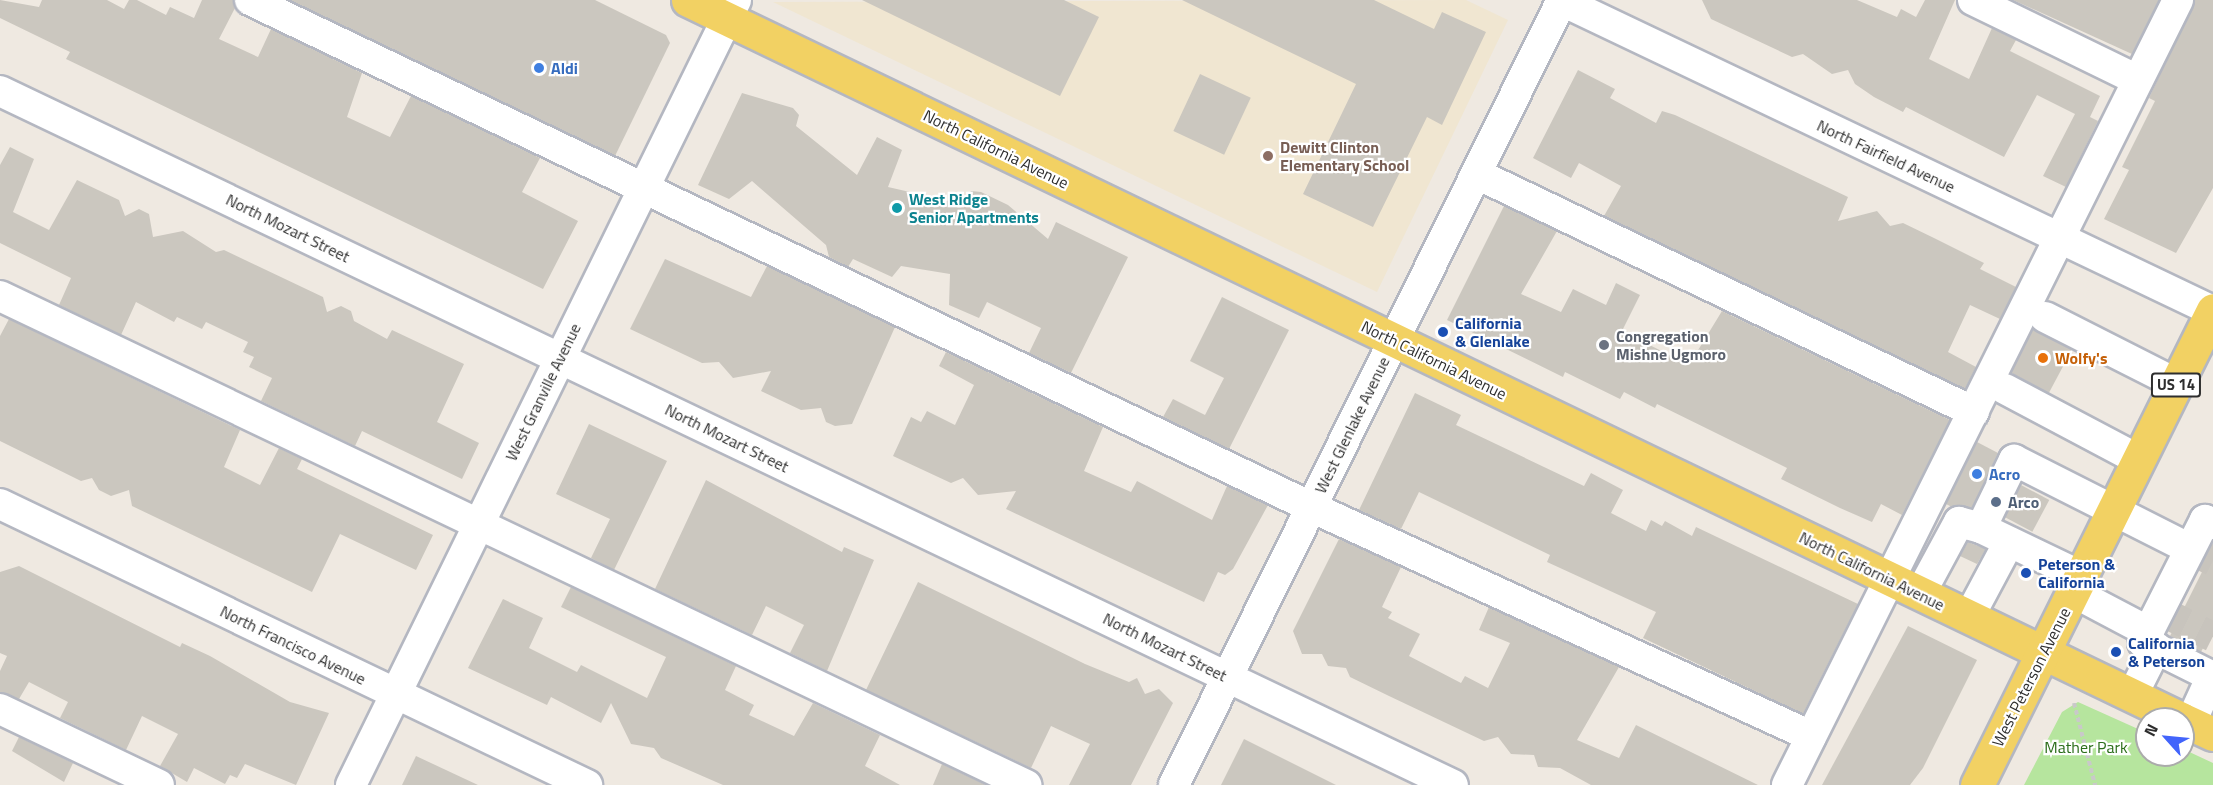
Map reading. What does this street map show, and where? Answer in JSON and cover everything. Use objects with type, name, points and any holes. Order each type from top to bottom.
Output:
[{"type":"main road","name":"North California Avenue","points":[[688,0],[732,9],[1394,340],[2156,707]]},
{"type":"main road","name":"West Peterson Avenue","points":[[1977,785],[2213,311]]},
{"type":"street","points":[[250,0],[1311,507],[1811,736]]},
{"type":"street","name":"West Glenlake Avenue","points":[[1174,785],[1561,0]]},
{"type":"street","name":"North Fairfield Avenue","points":[[1561,0],[2213,311]]},
{"type":"street","points":[[1973,0],[2138,80]]},
{"type":"street","points":[[1787,785],[2178,0]]},
{"type":"street","name":"West Granville Avenue","points":[[351,785],[732,9]]},
{"type":"street","name":"North Mozart Street","points":[[0,90],[1453,785]]},
{"type":"street","points":[[1477,174],[1974,412]]},
{"type":"street","points":[[0,296],[1026,785]]},
{"type":"street","points":[[2045,318],[2176,384]]},
{"type":"street","points":[[2005,389],[2139,460]]},
{"type":"street","points":[[1981,528],[2014,460],[2115,509],[2190,549]]},
{"type":"street","name":"North Francisco Avenue","points":[[0,504],[587,785]]},
{"type":"street","points":[[2132,696],[2152,640],[2190,549],[2205,520],[2213,524]]},
{"type":"street","points":[[1920,594],[1959,522],[1981,528],[2009,542],[2077,584],[2152,640],[2213,677],[2195,717]]},
{"type":"street","points":[[1969,617],[2009,542]]},
{"type":"street","points":[[0,709],[159,785]]},
{"type":"path","points":[[2074,703],[2095,785]]},
{"type":"shaded area","name":"Dewitt Clinton Elementary School","points":[[1466,0],[1508,20],[1377,292],[773,2]]},
{"type":"green space","name":"Mather Park","points":[[2078,702],[2135,728],[2135,767],[2195,767],[2195,755],[2213,763],[2213,785],[2024,785],[2062,712]]},
{"type":"building","points":[[0,0],[39,7],[42,0],[107,0],[124,9],[129,0],[137,0],[166,15],[170,7],[194,18],[202,0],[233,0],[235,8],[219,39],[258,57],[271,29],[362,73],[347,117],[390,137],[411,96],[540,158],[522,192],[578,221],[543,289],[66,59],[70,52],[0,18]]},
{"type":"building","name":"Aldi","points":[[290,0],[595,0],[666,35],[670,43],[615,156]]},
{"type":"building","points":[[862,0],[1064,0],[1099,17],[1060,96]]},
{"type":"building","points":[[1182,0],[1374,0],[1434,29],[1442,12],[1486,32],[1442,125],[1427,117],[1373,227],[1303,194],[1356,84]]},
{"type":"building","points":[[1702,0],[1857,0],[1897,17],[1901,9],[1916,17],[1925,0],[1955,0],[1929,59],[1969,79],[1992,28],[2016,40],[2010,51],[2100,96],[2090,117],[2098,121],[2066,187],[2043,176],[2075,114],[2037,95],[2004,157],[1906,107],[1903,112],[1874,97],[1855,84],[1848,70],[1832,74],[1803,54],[1792,57],[1711,19]]},
{"type":"building","points":[[2013,0],[2159,0],[2132,54]]},
{"type":"building","points":[[2195,0],[2213,0],[2213,188],[2176,253],[2104,219],[2129,170],[2122,167],[2155,101],[2149,98]]},
{"type":"building","points":[[1578,70],[1615,89],[1610,98],[1656,123],[1662,111],[1675,115],[1848,197],[1838,221],[1877,211],[1890,226],[1903,223],[1934,238],[1984,263],[1980,269],[2016,287],[2000,319],[1970,305],[1948,352],[1976,367],[1965,389],[1604,216],[1621,186],[1579,163],[1571,178],[1533,158]]},
{"type":"building","points":[[1200,74],[1251,98],[1224,155],[1173,131]]},
{"type":"building","name":"West Ridge Senior Apartments","points":[[742,93],[793,108],[799,115],[796,126],[857,175],[877,137],[902,150],[888,187],[962,204],[971,191],[981,192],[1008,205],[1048,239],[1056,222],[1128,257],[1071,373],[1029,353],[1041,328],[987,302],[979,318],[949,305],[950,274],[901,266],[892,277],[853,259],[848,267],[829,257],[826,245],[752,181],[729,199],[698,185]]},
{"type":"building","points":[[10,147],[34,159],[13,212],[49,230],[77,180],[119,200],[125,216],[139,209],[149,214],[153,237],[183,231],[216,252],[224,250],[323,297],[327,312],[341,306],[351,311],[354,321],[387,339],[392,330],[464,364],[437,422],[479,443],[462,479],[362,431],[355,446],[261,401],[272,378],[249,367],[254,357],[243,352],[248,342],[206,322],[202,329],[177,317],[174,322],[136,302],[121,335],[59,305],[71,278],[0,243],[0,165]]},
{"type":"building","points":[[1504,206],[1557,231],[1521,294],[1561,312],[1573,289],[1606,305],[1616,283],[1640,295],[1622,331],[1689,365],[1722,311],[1950,420],[1902,515],[1881,504],[1872,522],[1781,479],[1787,468],[1657,404],[1655,408],[1624,392],[1620,399],[1565,372],[1563,377],[1447,320]]},
{"type":"building","points":[[665,259],[751,297],[767,266],[895,327],[852,424],[835,426],[826,422],[821,408],[801,410],[761,391],[771,371],[733,378],[719,362],[702,363],[630,329]]},
{"type":"building","points":[[1222,297],[1289,330],[1229,449],[1163,417],[1173,399],[1205,415],[1224,378],[1190,361]]},
{"type":"building","points":[[9,319],[240,430],[224,467],[260,485],[279,448],[302,459],[297,469],[433,535],[416,570],[340,534],[312,592],[132,506],[129,490],[111,496],[99,490],[92,478],[81,481],[0,441],[0,336]]},
{"type":"building","name":"Wolfy's","points":[[2033,329],[2072,350],[2049,393],[2010,372]]},
{"type":"building","points":[[946,352],[1103,427],[1084,471],[1131,492],[1137,481],[1212,520],[1227,486],[1268,505],[1233,569],[1225,575],[1218,572],[1204,602],[1006,509],[1016,491],[978,495],[963,478],[951,483],[893,456],[911,417],[921,422],[927,411],[955,425],[974,385],[939,366]]},
{"type":"building","points":[[1415,393],[1461,415],[1456,425],[1584,486],[1591,473],[1623,490],[1611,513],[1646,531],[1651,520],[1662,526],[1665,521],[1692,536],[1696,527],[1858,604],[1803,714],[1643,638],[1656,612],[1547,562],[1550,555],[1419,492],[1401,529],[1359,510]]},
{"type":"building","points":[[589,424],[667,461],[614,570],[591,558],[610,519],[556,494]]},
{"type":"building","name":"Acro","points":[[1977,442],[1998,453],[1972,508],[1952,507],[1946,504]]},
{"type":"building","points":[[706,480],[842,552],[844,547],[874,560],[827,671],[790,653],[804,625],[766,606],[752,635],[655,589]]},
{"type":"building","points":[[2021,485],[2049,500],[2032,532],[2004,517]]},
{"type":"building","points":[[1339,539],[1401,567],[1382,607],[1392,612],[1388,618],[1420,634],[1409,656],[1461,683],[1465,676],[1488,688],[1510,643],[1479,630],[1489,607],[1619,667],[1577,740],[1619,758],[1636,725],[1758,785],[1591,785],[1560,768],[1538,767],[1534,755],[1511,754],[1498,737],[1484,741],[1389,696],[1350,677],[1346,668],[1328,666],[1322,654],[1302,654],[1293,631]]},
{"type":"building","points":[[1968,542],[1986,549],[1977,564],[1960,556]]},
{"type":"building","points":[[2213,550],[2213,628],[2201,652],[2170,636]]},
{"type":"building","points":[[19,566],[180,647],[182,643],[210,656],[290,702],[329,713],[296,785],[245,764],[237,778],[230,775],[225,784],[194,768],[187,782],[160,766],[178,734],[142,716],[126,750],[60,718],[68,702],[29,682],[19,699],[0,692],[0,671],[7,656],[0,653],[0,572]]},
{"type":"building","points":[[918,582],[1085,664],[1129,682],[1137,678],[1145,694],[1159,689],[1173,703],[1131,785],[1069,785],[1090,744],[1051,726],[1031,768],[866,690]]},
{"type":"building","points":[[571,587],[736,666],[725,690],[754,705],[749,715],[794,736],[813,703],[880,735],[865,766],[900,785],[723,785],[661,758],[654,748],[631,744],[611,703],[601,723],[551,697],[547,705],[468,668],[503,599],[543,618],[529,648],[577,672],[581,665],[647,698],[666,657],[561,607]]},
{"type":"building","points":[[1908,626],[1977,660],[1923,768],[1910,785],[1822,785]]},
{"type":"building","points":[[19,737],[73,763],[64,782],[12,751]]},
{"type":"building","points":[[1244,739],[1336,785],[1221,785]]},
{"type":"building","points":[[416,756],[478,785],[402,785]]},
{"type":"building","points":[[942,764],[986,785],[933,785]]},
{"type":"tunnel","points":[[2190,549],[2213,561]]},
{"type":"tunnel","points":[[2159,610],[2213,637]]},
{"type":"place","name":"Aldi","points":[[539,68]]},
{"type":"place","name":"Dewitt Clinton Elementary School","points":[[1268,156]]},
{"type":"place","name":"West Ridge Senior Apartments","points":[[897,208]]},
{"type":"place","name":"California & Glenlake","points":[[1443,332]]},
{"type":"place","name":"Congregation Mishne Ugmoro","points":[[1604,345]]},
{"type":"place","name":"Wolfy's","points":[[2043,358]]},
{"type":"place","name":"Acro","points":[[1977,474]]},
{"type":"place","name":"Arco","points":[[1996,502]]},
{"type":"place","name":"Peterson & California","points":[[2026,573]]},
{"type":"place","name":"California & Peterson","points":[[2116,652]]}]
